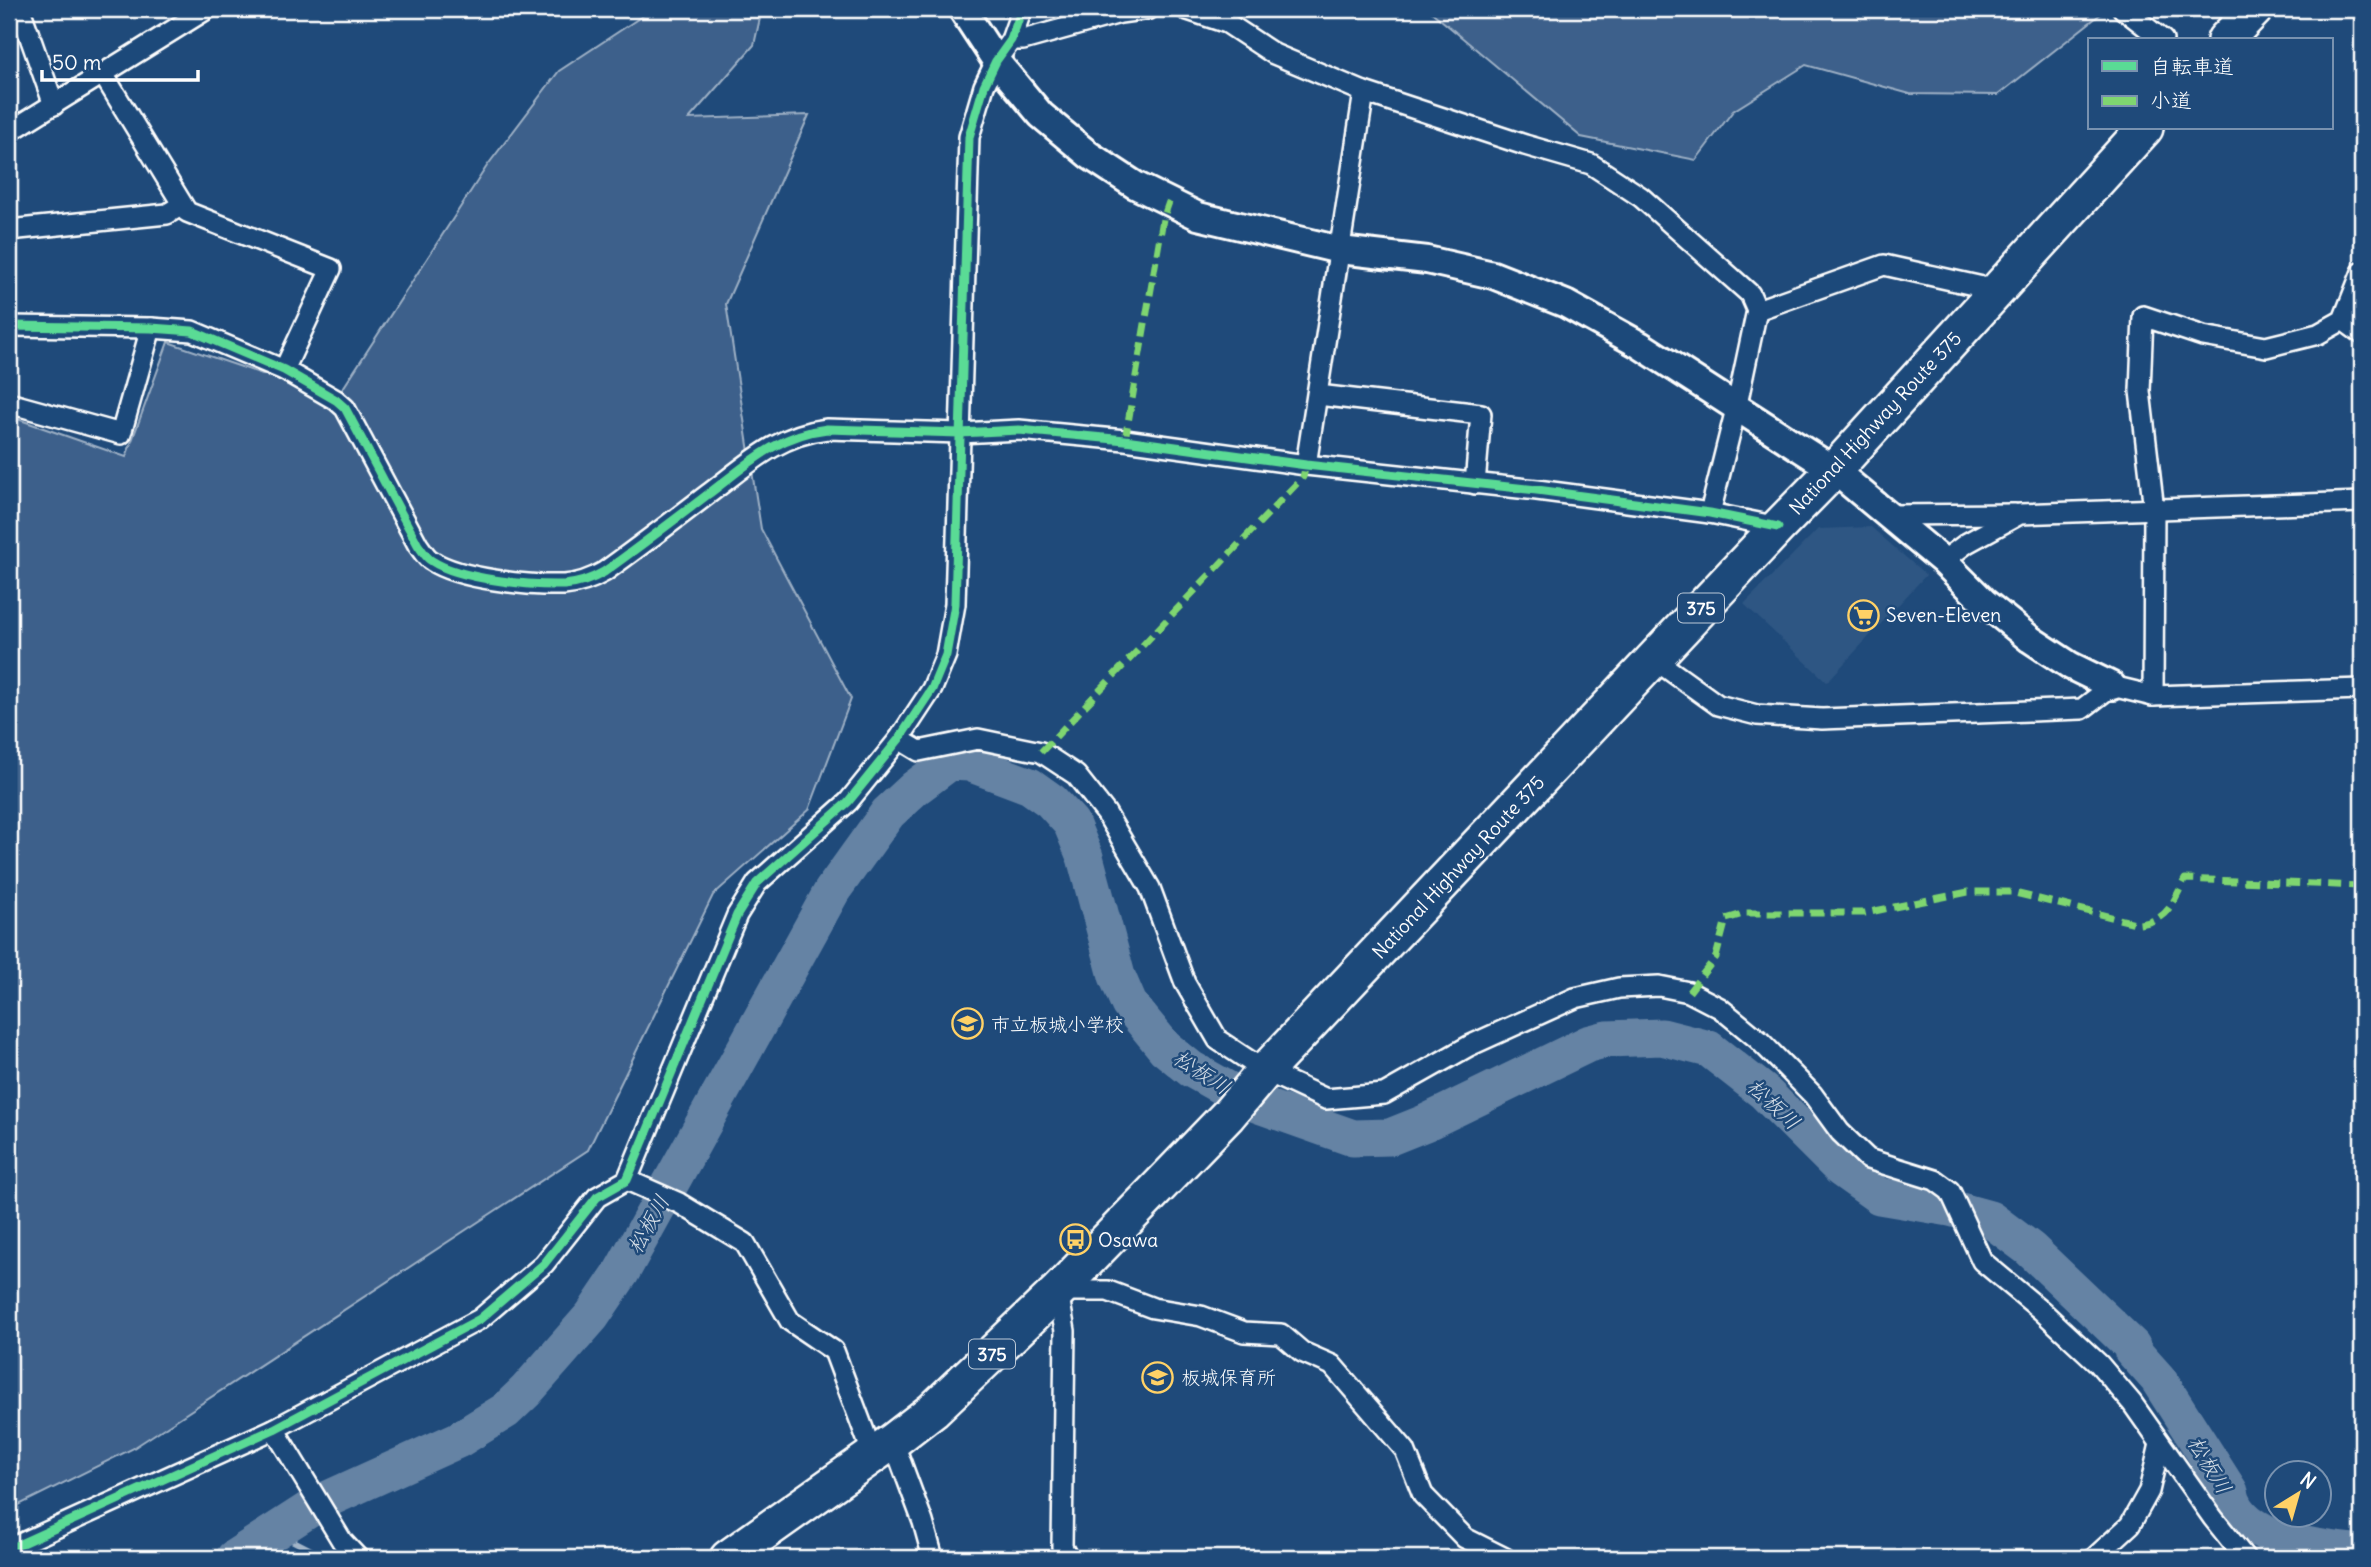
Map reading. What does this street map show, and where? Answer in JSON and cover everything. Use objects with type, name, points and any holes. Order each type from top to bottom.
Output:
[{"type":"highway","points":[[2227,38],[2255,9]]},
{"type":"highway","name":"National Highway Route 375","points":[[728,1558],[933,1410],[1058,1291],[1228,1115],[1259,1078],[1834,470],[2143,130]]},
{"type":"street","points":[[20,9],[54,105]]},
{"type":"street","points":[[9,132],[207,9]]},
{"type":"street","points":[[962,9],[1004,51],[1041,115],[1089,155],[1135,185],[1198,216],[1340,250],[1427,260],[1480,272],[1566,304],[1640,345],[1834,470],[1943,561],[1984,602],[2030,639],[2071,666],[2112,686],[2153,696],[2362,689]]},
{"type":"street","points":[[635,1184],[737,915],[757,883],[848,802],[899,739],[932,689],[946,655],[955,604],[969,137],[984,86],[1004,51],[1022,9]]},
{"type":"street","points":[[1004,51],[1023,40],[1120,13],[1149,9]]},
{"type":"street","points":[[1185,9],[1227,23],[1274,54],[1364,92],[1591,164],[1641,197],[1750,294],[1757,310],[1710,513]]},
{"type":"street","points":[[2123,9],[2160,38]]},
{"type":"street","points":[[103,74],[187,212],[331,269],[284,370]]},
{"type":"street","points":[[1306,465],[1364,92]]},
{"type":"street","points":[[9,230],[167,214],[182,205]]},
{"type":"street","points":[[1757,310],[1884,265],[1996,290]]},
{"type":"street","points":[[2153,696],[2154,510],[2140,391],[2143,316],[2203,336],[2266,347],[2318,334],[2343,320],[2362,272]]},
{"type":"street","points":[[2343,320],[2362,334]]},
{"type":"street","points":[[9,326],[192,331],[284,370],[345,408],[418,545],[430,561],[458,572],[492,580],[565,585],[589,580],[604,572],[780,441],[806,431],[827,429],[960,433],[1019,430],[1125,440],[1306,465],[1710,513],[1778,527]]},
{"type":"street","points":[[9,403],[121,434],[151,328]]},
{"type":"street","points":[[1318,395],[1481,414],[1475,484]]},
{"type":"street","points":[[1888,515],[2020,514],[2362,502]]},
{"type":"street","points":[[1943,561],[1967,543],[2020,514]]},
{"type":"street","points":[[1654,659],[1718,705],[1757,715],[1822,719],[2082,709],[2112,686]]},
{"type":"street","points":[[899,739],[919,751],[978,739],[1041,751],[1076,775],[1107,813],[1150,888],[1185,983],[1218,1040],[1259,1078],[1326,1099],[1384,1094],[1469,1046],[1575,998],[1619,988],[1659,986],[1689,992],[1720,1008],[1759,1040],[1813,1095],[1840,1132],[1868,1159],[1935,1180],[1950,1191],[1982,1261],[2042,1311],[2099,1364],[2132,1403],[2245,1558]]},
{"type":"street","points":[[9,1549],[274,1429],[480,1320],[544,1264],[597,1197],[635,1184],[679,1203],[745,1243],[790,1321],[834,1351],[883,1448],[933,1558]]},
{"type":"street","points":[[1068,1558],[1062,1547],[1061,1445],[1065,1402],[1065,1331],[1058,1291],[1108,1291],[1153,1308],[1201,1316],[1244,1332],[1281,1334],[1302,1352],[1332,1365],[1405,1450],[1423,1495],[1465,1538],[1505,1558]]},
{"type":"street","points":[[274,1429],[342,1541],[358,1558]]},
{"type":"street","points":[[2094,1558],[2130,1525],[2149,1491],[2160,1444]]},
{"type":"shaded area","points":[[653,9],[762,9],[754,45],[689,119],[809,115],[726,304],[761,529],[851,699],[809,810],[713,895],[588,1150],[132,1449],[9,1510],[9,416],[126,457],[168,342],[336,399],[487,166],[559,71]]},
{"type":"shaded area","points":[[1428,9],[1734,9],[1739,12],[1751,9],[2107,9],[1998,95],[1910,94],[1806,65],[1733,111],[1696,160],[1581,137]]},
{"type":"shaded area","points":[[1871,527],[1926,575],[1827,682],[1744,604],[1818,529]]},
{"type":"waterway","name":"松板川","points":[[234,1558],[319,1503],[458,1440],[505,1411],[526,1391],[592,1316],[621,1273],[832,891],[888,813],[915,788],[950,762],[969,763],[1030,786],[1051,801],[1071,823],[1085,857],[1117,976],[1129,1004],[1165,1048],[1191,1069],[1248,1101],[1353,1138],[1390,1137],[1425,1123],[1588,1044],[1607,1039],[1662,1037],[1709,1049],[1764,1092],[1841,1169],[1879,1196],[1950,1208],[1990,1219],[2030,1249],[2132,1346],[2132,1350],[2158,1379],[2230,1492],[2236,1509],[2249,1522],[2284,1540],[2362,1553]]},
{"type":"waterway","points":[[2228,1558],[2252,1525]]},
{"type":"waterway","points":[[276,1532],[323,1558]]},
{"type":"marked path","points":[[1125,440],[1163,219],[1169,202]]},
{"type":"marked path","points":[[1041,752],[1303,477],[1306,465]]},
{"type":"marked path","points":[[1689,992],[1716,957],[1726,919],[1746,913],[1865,913],[1968,892],[2011,892],[2139,924],[2163,915],[2173,903],[2185,879],[2362,886]]},
{"type":"cycle path","points":[[9,1549],[274,1429],[480,1319],[544,1264],[597,1197],[627,1180],[737,915],[757,883],[848,802],[899,739],[932,689],[946,655],[955,604],[969,137],[984,86],[996,61],[1011,40],[1022,9]]},
{"type":"cycle path","points":[[9,326],[192,331],[284,370],[345,408],[418,545],[428,558],[459,572],[514,583],[564,585],[599,575],[762,453],[792,438],[827,429],[960,433],[1019,430],[1125,440],[1306,465],[1537,490],[1710,513],[1778,527]]},
{"type":"place","name":"Seven-Eleven","points":[[1863,615]]},
{"type":"place","name":"市立板城小学校","points":[[968,1024]]},
{"type":"place","name":"Osawa","points":[[1075,1240]]},
{"type":"place","name":"板城保育所","points":[[1158,1377]]}]
